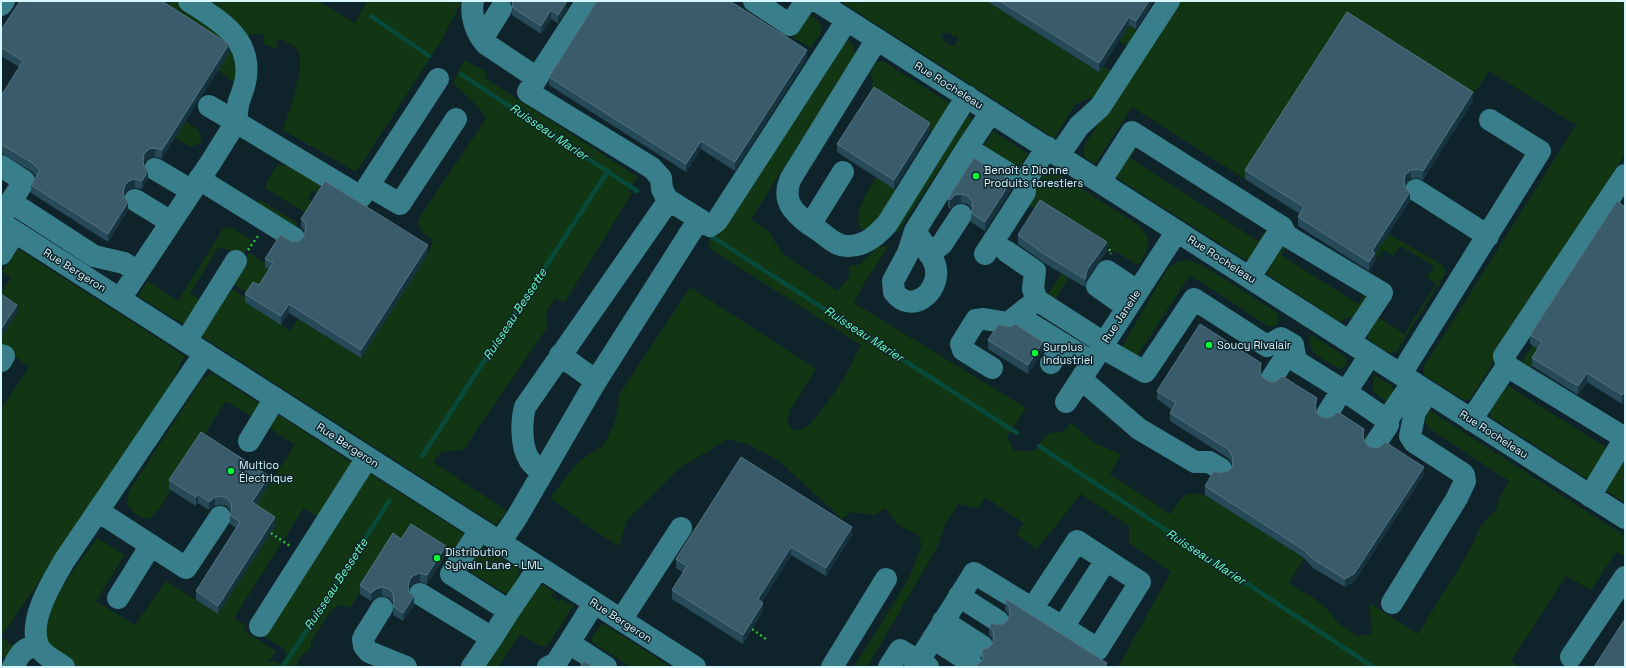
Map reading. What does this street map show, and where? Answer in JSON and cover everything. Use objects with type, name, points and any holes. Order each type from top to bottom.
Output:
[{"type":"street","points":[[1,5],[4,1]]},
{"type":"street","points":[[120,299],[236,122],[246,77],[245,56],[231,30],[216,18],[189,1]]},
{"type":"street","points":[[474,1],[472,10],[476,30],[482,40],[537,78]]},
{"type":"street","points":[[587,1],[528,92],[652,168],[661,178],[662,189],[669,200],[710,226],[718,221],[820,52],[847,20]]},
{"type":"street","points":[[754,1],[790,25],[806,1]]},
{"type":"street","name":"Rue Rocheleau","points":[[818,1],[1625,518]]},
{"type":"street","points":[[985,254],[1025,192],[1024,183],[1078,126],[1100,107],[1169,1]]},
{"type":"street","points":[[482,40],[501,9]]},
{"type":"street","points":[[877,39],[791,178],[788,186],[787,196],[791,208],[796,214],[841,245],[852,246],[863,243],[873,238],[887,224],[967,96]]},
{"type":"street","points":[[209,106],[361,198],[438,79]]},
{"type":"street","points":[[915,231],[934,264],[936,276],[931,291],[925,297],[917,301],[910,302],[903,300],[894,292],[894,281],[908,253],[915,231],[991,112]]},
{"type":"street","points":[[368,186],[400,204],[456,119]]},
{"type":"street","points":[[1375,444],[1388,425],[1399,415],[1488,236],[1540,152],[1490,120]]},
{"type":"street","points":[[1100,182],[1132,132],[1282,227],[1287,236],[1382,293],[1350,341]]},
{"type":"street","points":[[967,148],[1024,183]]},
{"type":"street","points":[[1,166],[24,181],[7,219],[1,254]]},
{"type":"street","points":[[155,169],[195,185],[267,221],[294,238]]},
{"type":"street","points":[[810,225],[843,172]]},
{"type":"street","points":[[1590,496],[1625,438],[1507,366],[1504,356],[1625,175]]},
{"type":"street","points":[[1416,190],[1488,236]]},
{"type":"street","points":[[135,200],[171,222]]},
{"type":"street","points":[[542,472],[532,464],[528,458],[523,434],[523,414],[529,400],[669,200]]},
{"type":"street","points":[[929,254],[942,244],[961,215]]},
{"type":"street","points":[[7,219],[98,258],[124,263],[138,272]]},
{"type":"street","name":"Rue Bergeron","points":[[7,219],[120,299],[694,667]]},
{"type":"street","points":[[500,542],[517,517],[596,381],[699,219]]},
{"type":"street","points":[[1250,277],[1282,227]]},
{"type":"street","name":"Rue Janelle","points":[[1066,402],[1177,231]]},
{"type":"street","points":[[1006,251],[1035,271],[1033,289],[1037,300],[1094,358],[1139,429],[1195,462],[1209,462],[1221,469]]},
{"type":"street","points":[[186,341],[236,261]]},
{"type":"street","points":[[992,368],[963,350],[961,344],[963,339],[976,320],[984,319],[1008,323],[1037,300]]},
{"type":"street","points":[[1018,316],[1033,335],[1063,344],[1094,358],[1145,372],[1194,300],[1268,346],[1281,338],[1290,343],[1296,361],[1344,391],[1399,415],[1412,440],[1462,473],[1464,475],[1464,481],[1457,498],[1392,603]]},
{"type":"street","points":[[1272,378],[1306,313]]},
{"type":"street","points":[[1051,363],[1063,344]]},
{"type":"street","points":[[64,667],[43,652],[38,645],[36,634],[37,620],[50,588],[64,561],[205,353]]},
{"type":"street","points":[[1,355],[4,356],[1,361]]},
{"type":"street","points":[[560,355],[596,381]]},
{"type":"street","points":[[1327,414],[1370,355]]},
{"type":"street","points":[[1472,420],[1507,366]]},
{"type":"street","points":[[249,441],[275,398]]},
{"type":"street","points":[[260,626],[368,458]]},
{"type":"street","points":[[98,512],[186,568],[220,517]]},
{"type":"street","points":[[621,620],[681,528]]},
{"type":"street","points":[[480,530],[451,574],[509,611]]},
{"type":"street","points":[[888,667],[900,650],[920,665],[938,630],[974,573],[1098,649],[1140,582],[1077,541],[1032,608]]},
{"type":"street","points":[[118,598],[151,545]]},
{"type":"street","points":[[1063,627],[1106,560]]},
{"type":"street","points":[[472,667],[539,568]]},
{"type":"street","points":[[1571,657],[1625,576]]},
{"type":"street","points":[[832,667],[886,579]]},
{"type":"street","points":[[420,594],[492,638]]},
{"type":"street","points":[[959,596],[998,621]]},
{"type":"street","points":[[548,667],[556,663],[594,603]]},
{"type":"street","points":[[382,608],[363,639],[364,646],[370,652],[406,667]]},
{"type":"street","points":[[938,630],[976,655]]},
{"type":"street","points":[[569,643],[606,667]]},
{"type":"street","points":[[13,667],[22,651],[38,645]]},
{"type":"path","points":[[236,261],[242,260],[267,221]]},
{"type":"path","points":[[1101,244],[1107,248]]},
{"type":"path","points":[[271,533],[283,540]]},
{"type":"path","points":[[752,629],[766,640]]},
{"type":"green space","points":[[171,1],[175,1],[217,28],[228,39],[237,66],[234,83],[218,70],[229,53],[166,12]]},
{"type":"green space","points":[[206,1],[318,1],[355,23],[367,1],[460,1],[461,3],[440,43],[356,172],[283,130],[293,100],[299,75],[299,54],[295,47],[279,38],[276,49],[264,44],[263,34],[254,34],[245,37]]},
{"type":"green space","points":[[840,1],[987,1],[1099,72],[1103,66],[1113,72],[1093,98],[1086,99],[1075,105],[1054,138]],"holes":[[[942,33],[950,33],[952,36],[957,36],[958,41],[953,46],[948,44],[942,38]]]},
{"type":"green space","points":[[1177,1],[1625,1],[1625,154],[1470,399],[1465,400],[1461,398],[1424,375],[1423,368],[1576,125],[1489,71],[1471,99],[1347,20],[1245,179],[1132,107],[1097,161],[1094,163],[1084,157],[1084,146]]},
{"type":"green space","points":[[808,13],[819,22],[822,29],[811,48],[793,37]]},
{"type":"green space","points":[[1129,25],[1140,33],[1128,47],[1119,41]]},
{"type":"green space","points":[[848,41],[853,44],[855,52],[854,57],[751,219],[768,231],[783,254],[837,291],[850,277],[849,266],[859,265],[878,247],[889,246],[865,282],[854,303],[1026,408],[1007,437],[1014,451],[1036,451],[1045,436],[1052,433],[1063,432],[1071,423],[1094,443],[1121,454],[1110,474],[1170,514],[1183,497],[1191,494],[1205,495],[1304,558],[1289,583],[1312,597],[1330,612],[1337,622],[1356,636],[1372,634],[1369,603],[1418,634],[1468,553],[1482,524],[1497,509],[1499,498],[1509,481],[1429,428],[1425,422],[1429,410],[1625,536],[1625,557],[1616,552],[1591,590],[1566,576],[1511,661],[1520,667],[1118,667],[1171,572],[1129,543],[1129,526],[1081,494],[1037,549],[1016,534],[1024,523],[985,497],[978,509],[959,504],[946,522],[938,546],[867,667],[854,667],[909,578],[922,544],[917,534],[898,524],[886,508],[874,515],[851,512],[842,519],[778,460],[747,444],[727,439],[679,468],[627,520],[619,546],[588,526],[550,498],[578,462],[604,445],[616,419],[619,395],[690,287],[816,369],[791,409],[787,421],[793,431],[807,427],[828,402],[847,373],[861,345],[710,249],[709,238],[843,44]]},
{"type":"green space","points":[[464,60],[485,71],[485,78],[638,177],[628,191],[632,193],[565,302],[555,299],[546,312],[547,328],[463,450],[441,452],[433,462],[507,511],[496,525],[198,334],[228,286],[247,299],[245,302],[290,331],[298,319],[361,358],[428,254],[433,241],[422,232],[418,222],[423,212],[486,119],[478,107],[453,83]]},
{"type":"green space","points":[[883,61],[952,105],[933,133],[884,102],[887,98],[872,89],[873,79],[870,75],[875,63]]},
{"type":"green space","points":[[967,115],[972,118],[970,123],[898,232],[889,232]]},
{"type":"green space","points":[[186,121],[198,130],[202,138],[200,143],[190,147],[175,137]]},
{"type":"green space","points":[[993,131],[1028,154],[1019,168],[983,147]]},
{"type":"green space","points":[[1133,148],[1135,150],[1130,158],[1258,241],[1264,232],[1267,234],[1250,258],[1245,260],[1117,178],[1117,173]]},
{"type":"green space","points":[[278,164],[297,170],[325,189],[321,195],[313,191],[308,198],[317,203],[309,215],[265,188],[271,174]]},
{"type":"green space","points":[[1048,167],[1140,226],[1148,240],[1148,244],[1140,263],[1136,264],[1088,234],[1039,211],[1027,203]]},
{"type":"green space","points":[[876,177],[897,190],[885,211],[868,230],[860,229],[858,216],[862,202]]},
{"type":"green space","points":[[260,200],[298,223],[295,227],[257,204]]},
{"type":"green space","points":[[232,228],[251,240],[250,245],[239,256],[227,249],[218,248],[190,293],[200,300],[185,323],[183,324],[138,296],[148,281],[178,301],[223,229]]},
{"type":"green space","points":[[1388,234],[1441,264],[1446,273],[1397,351],[1393,352],[1386,351],[1378,347],[1368,339],[1368,333],[1378,317],[1404,334],[1436,284],[1427,277],[1434,266],[1400,246],[1393,256],[1383,250],[1375,261],[1372,259]]},
{"type":"green space","points":[[1284,244],[1286,246],[1281,255],[1358,304],[1364,295],[1366,297],[1353,319],[1346,318],[1340,322],[1268,275],[1268,269]]},
{"type":"green space","points":[[17,248],[185,356],[155,414],[1,637],[1,409],[29,367],[1,346],[1,337],[17,313],[1,303],[1,293],[11,278],[2,271]]},
{"type":"green space","points":[[249,253],[267,264],[273,272],[250,295],[231,282]]},
{"type":"green space","points":[[1186,260],[1200,264],[1278,313],[1278,323],[1274,327],[1268,326],[1190,275],[1137,356],[1121,348],[1168,268],[1175,263]]},
{"type":"green space","points":[[1061,273],[1069,278],[1054,300],[1047,296]]},
{"type":"green space","points":[[1311,335],[1345,356],[1347,364],[1340,369],[1318,356],[1311,347]]},
{"type":"green space","points":[[1532,345],[1542,351],[1531,368],[1522,362]]},
{"type":"green space","points":[[212,373],[262,405],[252,417],[226,401],[159,509],[149,519],[139,517],[127,505],[129,491],[203,378]]},
{"type":"green space","points":[[1374,375],[1392,386],[1394,391],[1388,403],[1373,391]]},
{"type":"green space","points":[[1507,385],[1610,450],[1592,477],[1587,479],[1491,417],[1490,411]]},
{"type":"green space","points":[[276,413],[354,464],[319,515],[315,515],[304,508],[284,539],[272,531],[252,511],[242,460],[272,480],[295,445],[268,427]]},
{"type":"green space","points":[[1625,459],[1625,503],[1605,490]]},
{"type":"green space","points":[[369,473],[466,535],[457,548],[453,546],[442,553],[401,547],[393,542],[350,608],[341,604],[331,610],[311,642],[311,647],[300,658],[296,667],[77,667],[55,653],[49,644],[47,638],[46,614],[49,605],[97,538],[125,555],[96,601],[135,625],[166,581],[218,614],[270,534],[282,542],[234,618],[246,626],[243,630],[276,651],[267,663],[274,661],[280,664],[287,655],[283,648],[263,636]]},
{"type":"green space","points":[[481,547],[484,547],[519,569],[517,579],[508,595],[466,569]]},
{"type":"green space","points":[[543,585],[554,592],[551,596],[559,602],[562,599],[570,605],[572,603],[574,605],[550,642],[547,646],[540,646],[520,634],[498,667],[483,667],[538,586]]},
{"type":"green space","points":[[602,623],[671,667],[631,667],[592,642],[592,638]]},
{"type":"green space","points":[[1,637],[15,647],[6,657],[1,657]]},
{"type":"building","points":[[20,1],[162,1],[229,44],[162,150],[155,148],[149,149],[144,154],[144,166],[148,171],[142,181],[135,179],[129,181],[125,185],[123,192],[124,197],[128,202],[108,234],[31,185],[40,170],[31,162],[1,144],[1,96],[23,61],[1,47],[1,30]]},
{"type":"building","points":[[513,1],[567,1],[558,15],[551,10],[541,26],[512,7]]},
{"type":"building","points":[[597,1],[730,1],[807,50],[735,162],[701,141],[686,164],[549,77]]},
{"type":"building","points":[[1000,1],[1149,1],[1136,21],[1129,17],[1099,63]]},
{"type":"building","points":[[1347,12],[1473,92],[1423,171],[1417,169],[1411,170],[1405,175],[1405,187],[1410,192],[1372,251],[1375,253],[1369,262],[1298,217],[1304,207],[1245,170]]},
{"type":"building","points":[[874,87],[930,123],[894,180],[837,144]]},
{"type":"building","points":[[974,158],[1011,181],[985,222],[971,213],[973,208],[972,201],[968,196],[961,194],[955,195],[950,200],[948,199]]},
{"type":"building","points":[[325,181],[428,245],[361,350],[289,304],[281,316],[245,294],[253,282],[259,285],[273,263],[265,259],[280,235],[293,242],[300,241],[304,236],[306,229],[305,223],[301,219]]},
{"type":"building","points":[[1040,200],[1107,242],[1087,270],[1085,279],[1044,254],[1018,235]]},
{"type":"building","points":[[1617,201],[1625,207],[1625,391],[1622,395],[1587,373],[1578,386],[1532,358],[1542,342],[1530,335]]},
{"type":"building","points":[[1,294],[17,305],[1,329]]},
{"type":"building","points":[[1015,324],[1043,342],[1028,365],[988,340],[998,325],[1011,327]]},
{"type":"building","points":[[1200,324],[1261,363],[1261,375],[1266,380],[1271,382],[1277,381],[1282,376],[1317,398],[1315,405],[1316,412],[1320,416],[1327,418],[1338,412],[1364,429],[1364,440],[1368,446],[1374,448],[1380,447],[1385,442],[1424,467],[1354,574],[1345,579],[1313,559],[1304,550],[1205,486],[1214,471],[1221,473],[1228,471],[1232,467],[1232,455],[1228,449],[1170,413],[1176,403],[1157,391]]},
{"type":"building","points":[[201,432],[269,476],[252,502],[275,517],[218,606],[196,591],[240,522],[230,515],[232,510],[231,503],[227,498],[221,496],[215,497],[209,502],[198,494],[196,497],[169,480]]},
{"type":"building","points":[[741,457],[852,527],[826,568],[791,547],[758,599],[763,603],[743,635],[672,590],[687,566],[676,559]]},
{"type":"building","points":[[411,524],[446,546],[427,575],[420,573],[414,575],[410,579],[408,586],[409,592],[414,596],[403,613],[393,606],[393,593],[389,589],[382,587],[371,593],[360,585],[393,533],[401,539]]},
{"type":"building","points":[[1006,599],[1107,663],[1105,667],[971,667],[982,661],[982,650],[988,648],[992,644],[994,638],[993,631],[989,627],[991,623],[998,625],[1003,624],[1008,619],[1010,613],[1009,606],[1005,602]]},
{"type":"building","points":[[1625,619],[1625,667],[1594,667]]},
{"type":"building","points":[[584,661],[594,667],[580,667]]},
{"type":"waterway","name":"Ruisseau Marier","points":[[371,16],[429,56]]},
{"type":"waterway","name":"Ruisseau Marier","points":[[461,74],[637,191]]},
{"type":"waterway","name":"Ruisseau Bessette","points":[[422,456],[608,171]]},
{"type":"waterway","name":"Ruisseau Marier","points":[[711,236],[1017,433]]},
{"type":"waterway","name":"Ruisseau Marier","points":[[1039,446],[1373,667]]},
{"type":"waterway","name":"Ruisseau Bessette","points":[[282,667],[389,501]]},
{"type":"place","name":"Benoît & Dionne Produits forestiers","points":[[976,176]]},
{"type":"place","name":"Soucy Rivalair","points":[[1209,345]]},
{"type":"place","name":"Surplus Industriel","points":[[1035,353]]},
{"type":"place","name":"Multico Électrique","points":[[231,471]]},
{"type":"place","name":"Distribution Sylvain Lane - LML","points":[[437,558]]}]
